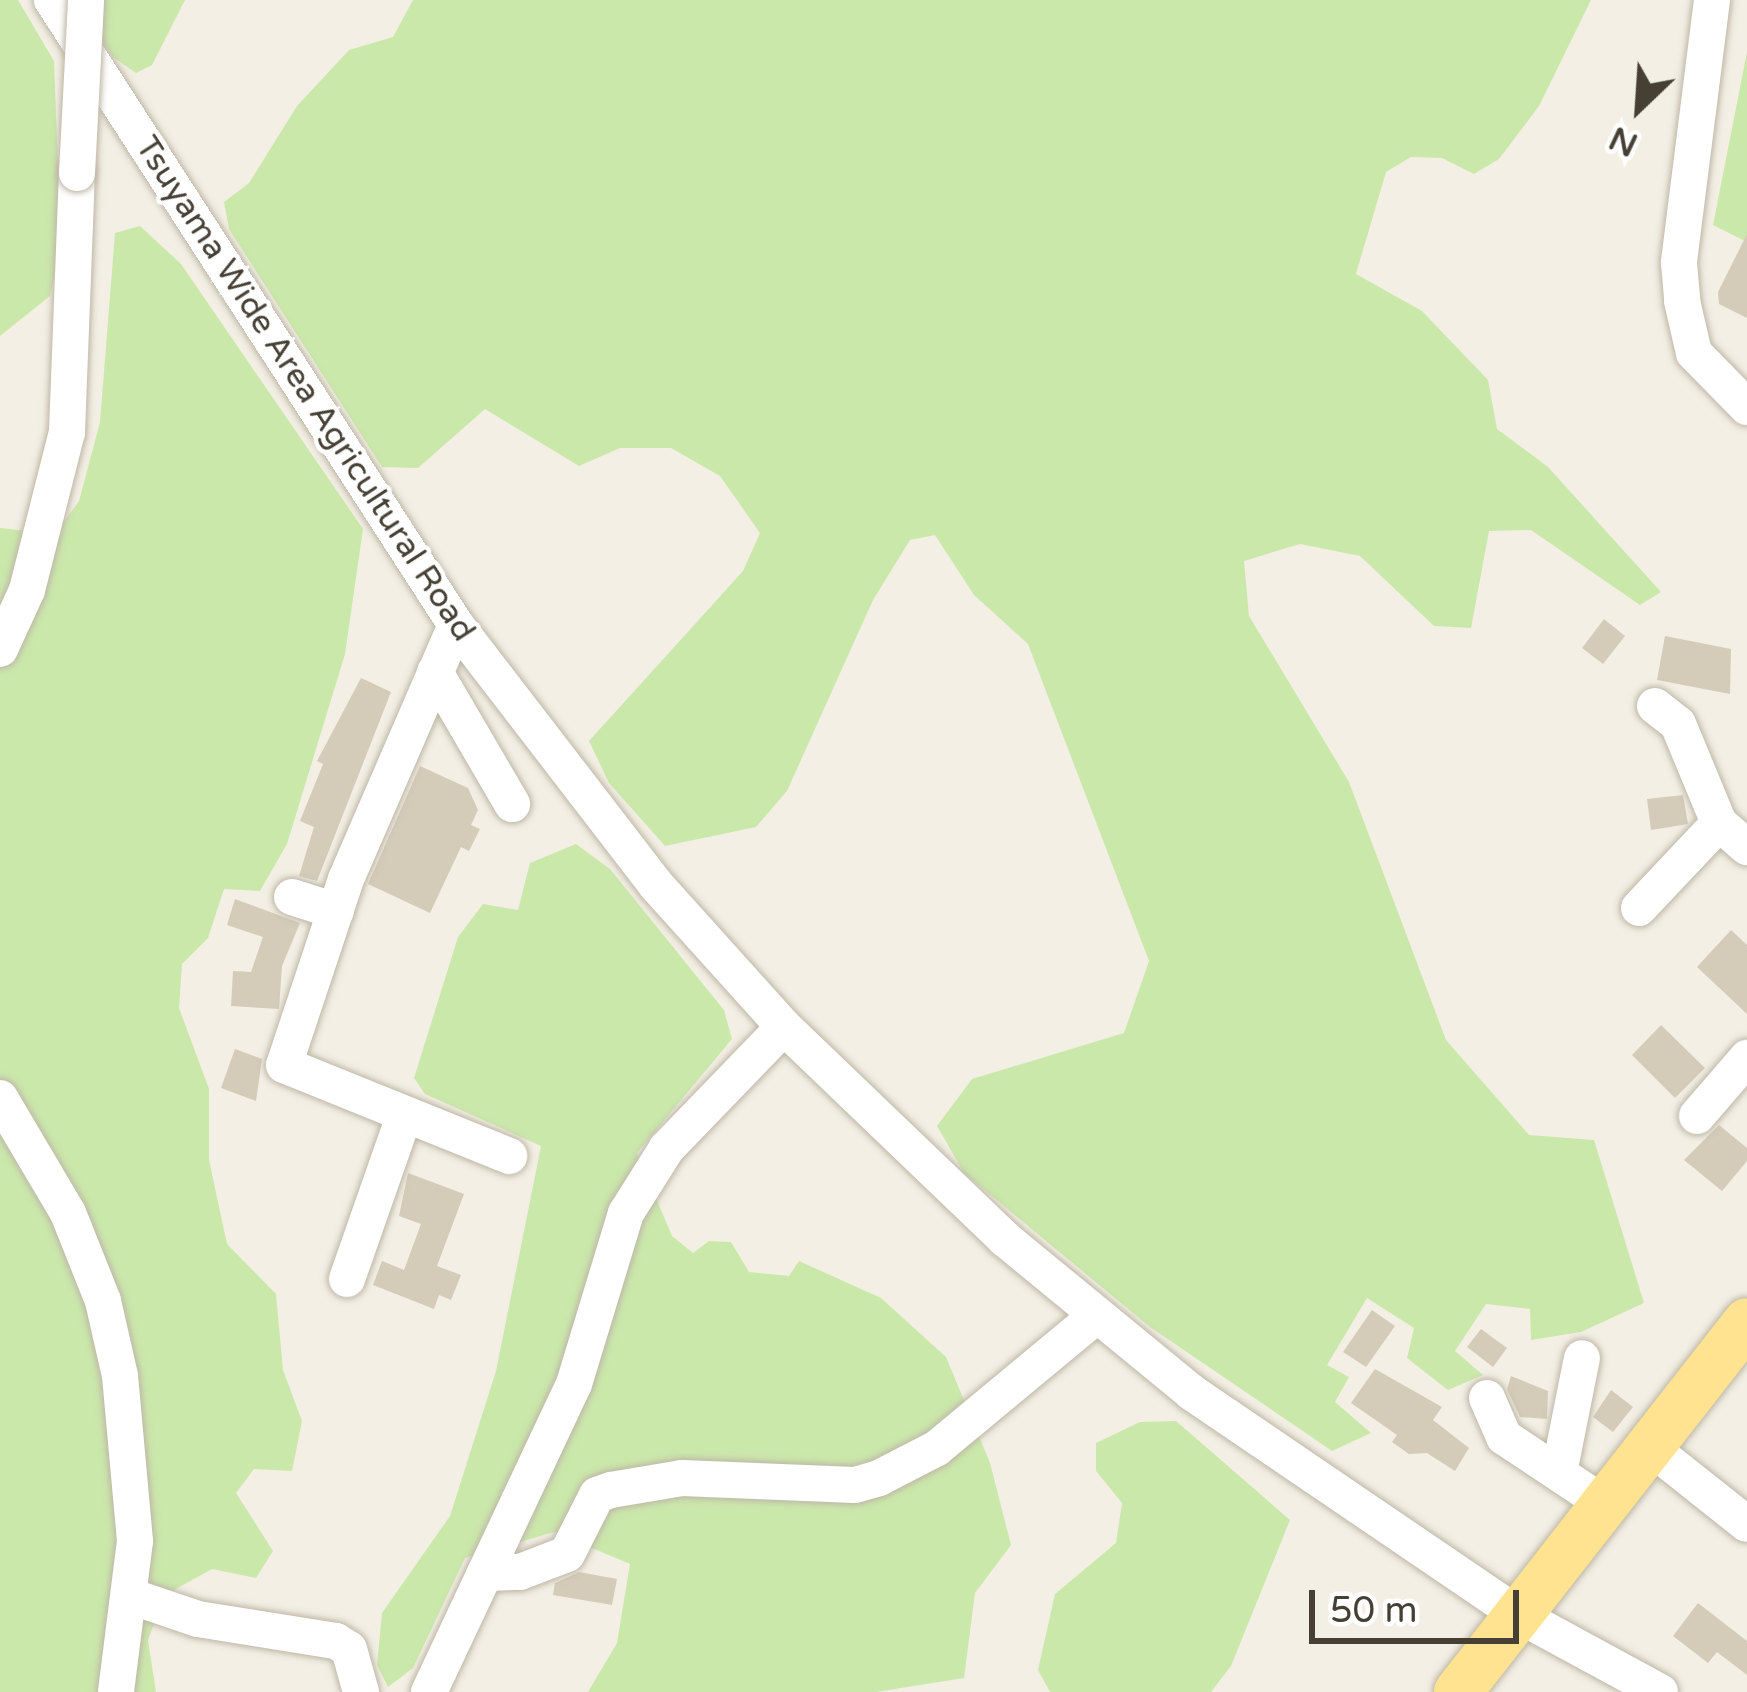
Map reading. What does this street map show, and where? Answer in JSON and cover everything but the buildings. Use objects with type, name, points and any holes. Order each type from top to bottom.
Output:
[{"type":"main road","points":[[1458,1692],[1522,1617],[1747,1322]]},
{"type":"street","name":"Tsuyama Wide Area Agricultural Road","points":[[52,0],[456,625],[657,886],[784,1027],[923,1166],[1095,1317],[1314,1479],[1522,1617],[1660,1692]]},
{"type":"street","points":[[0,649],[27,590],[67,432],[86,0]]},
{"type":"street","points":[[1712,0],[1679,263],[1682,302],[1694,353],[1747,406]]},
{"type":"street","points":[[456,625],[336,911],[284,1065],[509,1156]]},
{"type":"street","points":[[435,672],[512,804]]},
{"type":"street","points":[[1639,908],[1733,835],[1678,724],[1655,706]]},
{"type":"street","points":[[292,897],[336,911]]},
{"type":"street","points":[[429,1692],[574,1384],[626,1214],[667,1148],[784,1027]]},
{"type":"street","points":[[1697,1115],[1747,1058]]},
{"type":"street","points":[[0,1098],[68,1213],[103,1301],[133,1517],[130,1596],[118,1640],[116,1692]]},
{"type":"street","points":[[347,1279],[404,1116]]},
{"type":"street","points":[[484,1573],[520,1572],[567,1553],[597,1495],[611,1490],[682,1478],[855,1485],[879,1478],[937,1448],[1095,1317]]},
{"type":"street","points":[[1559,1474],[1582,1358]]},
{"type":"street","points":[[1487,1398],[1504,1437],[1608,1506]]},
{"type":"street","points":[[1651,1448],[1747,1524]]},
{"type":"street","points":[[130,1596],[198,1619],[336,1641],[350,1649],[361,1692]]},
{"type":"green space","points":[[0,0],[18,0],[54,61],[61,247],[50,296],[0,336]]},
{"type":"green space","points":[[76,0],[185,0],[152,65],[136,73],[113,57]]},
{"type":"green space","points":[[413,0],[1591,0],[1539,106],[1499,159],[1474,174],[1442,158],[1411,157],[1386,172],[1356,274],[1422,311],[1488,380],[1497,429],[1548,467],[1661,592],[1640,605],[1531,530],[1489,531],[1471,628],[1434,626],[1360,556],[1300,544],[1244,561],[1249,616],[1349,782],[1446,1040],[1529,1135],[1594,1140],[1644,1303],[1581,1332],[1531,1340],[1530,1309],[1486,1304],[1455,1351],[1483,1375],[1448,1390],[1407,1358],[1414,1328],[1367,1298],[1327,1365],[1349,1377],[1335,1402],[1371,1433],[1332,1451],[1150,1327],[964,1173],[937,1126],[972,1079],[1124,1033],[1149,961],[1028,644],[974,595],[935,535],[910,540],[873,600],[787,791],[756,827],[665,846],[609,783],[589,741],[743,571],[760,533],[720,476],[671,448],[620,448],[579,466],[485,409],[418,468],[382,467],[229,229],[224,202],[249,183],[297,106],[349,50],[393,37]]},
{"type":"green space","points":[[1747,52],[1747,242],[1713,225]]},
{"type":"green space","points":[[140,226],[181,264],[363,529],[345,654],[287,844],[260,891],[224,889],[208,938],[182,964],[179,1008],[209,1089],[209,1160],[227,1244],[276,1294],[283,1370],[302,1421],[292,1471],[254,1469],[236,1493],[273,1551],[256,1578],[212,1569],[165,1595],[148,1640],[156,1692],[0,1692],[0,528],[55,534],[79,501],[100,422],[115,233]]},
{"type":"green space","points":[[576,844],[610,869],[724,1010],[732,1039],[637,1153],[672,1236],[693,1253],[709,1241],[731,1242],[749,1272],[789,1276],[799,1261],[881,1298],[946,1357],[990,1463],[1011,1545],[975,1593],[964,1678],[876,1692],[588,1692],[617,1643],[630,1564],[554,1532],[465,1558],[413,1668],[388,1687],[377,1665],[382,1613],[450,1516],[496,1371],[541,1146],[425,1094],[414,1078],[458,937],[483,904],[518,910],[530,863]]},
{"type":"green space","points":[[1176,1421],[1290,1520],[1231,1666],[1211,1692],[1050,1692],[1038,1670],[1055,1594],[1116,1543],[1122,1503],[1096,1471],[1096,1443],[1140,1422]]}]
